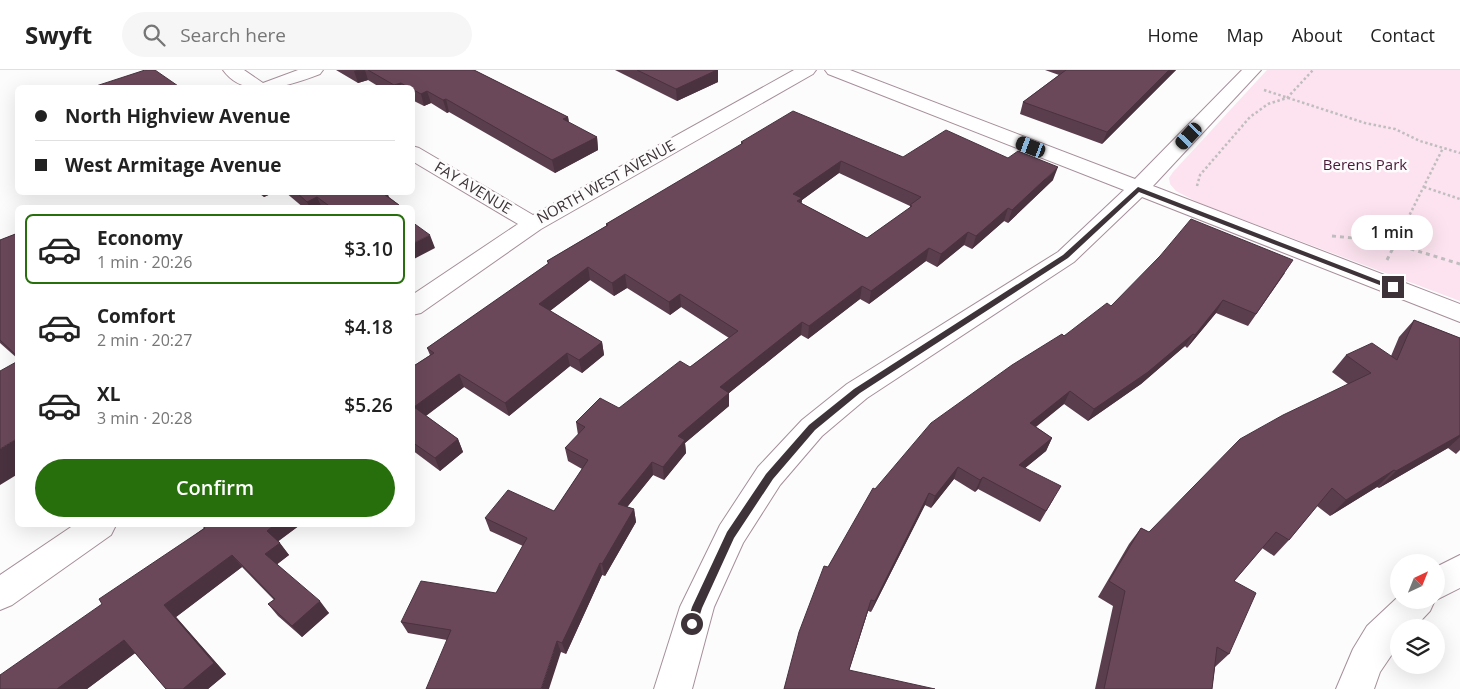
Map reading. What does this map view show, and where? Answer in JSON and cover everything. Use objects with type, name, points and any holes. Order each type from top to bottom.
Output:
[{"type":"street","points":[[232,70],[254,85]]},
{"type":"street","points":[[275,85],[314,70]]},
{"type":"street","name":"NORTH WEST AVENUE","points":[[415,305],[533,224],[808,70]]},
{"type":"street","points":[[834,70],[1460,313]]},
{"type":"street","points":[[673,689],[697,607],[731,535],[769,476],[812,428],[857,391],[1066,257],[1138,189],[1252,70]]},
{"type":"street","name":"FAY AVENUE","points":[[415,154],[533,224]]},
{"type":"street","points":[[0,594],[97,527]]},
{"type":"street","points":[[1445,579],[1460,570]]},
{"type":"street","points":[[1355,689],[1366,662],[1380,638],[1409,609]]},
{"type":"path","points":[[1199,191],[1196,183],[1200,175],[1250,117],[1268,104],[1287,98],[1313,70]]},
{"type":"path","points":[[1287,98],[1365,123],[1395,129],[1420,142],[1460,153]]},
{"type":"path","points":[[1376,281],[1442,148]]},
{"type":"path","points":[[1424,187],[1460,199]]},
{"type":"path","points":[[1325,233],[1396,244],[1460,264]]},
{"type":"green space","name":"Berens Park","points":[[1267,70],[1460,70],[1460,301],[1199,203],[1176,191],[1170,184],[1169,178],[1173,172]]},
{"type":"building","points":[[145,70],[155,70],[177,85],[99,85]]},
{"type":"building","points":[[368,70],[474,70],[568,117],[563,119],[597,137],[552,160],[446,99],[443,100],[427,91],[421,94],[415,91],[415,85],[404,85],[401,83],[394,85]]},
{"type":"building","points":[[637,70],[717,70],[676,89]]},
{"type":"building","points":[[1066,70],[1169,70],[1107,132],[1023,102]]},
{"type":"building","points":[[793,111],[903,157],[946,130],[1008,158],[1018,151],[1058,167],[1012,210],[1008,208],[976,236],[968,232],[941,254],[929,248],[871,291],[862,286],[809,326],[802,322],[720,387],[729,393],[678,436],[685,440],[663,467],[652,462],[618,504],[634,509],[602,564],[600,563],[562,643],[557,641],[541,689],[426,689],[451,630],[401,622],[421,581],[496,593],[527,538],[485,518],[508,490],[554,511],[588,460],[565,448],[585,427],[576,422],[600,398],[619,408],[680,361],[690,367],[738,331],[680,294],[669,302],[625,274],[612,283],[588,267],[539,304],[602,342],[579,360],[567,353],[505,403],[459,374],[415,406],[415,365],[434,353],[427,348],[549,263],[547,261],[743,143],[741,142]],"holes":[[[841,161],[921,197],[910,205],[912,206],[867,238],[797,201],[802,198],[793,194]]]},
{"type":"building","points":[[299,195],[385,195],[399,205],[328,205],[317,197],[307,202]]},
{"type":"building","points":[[1191,219],[1293,260],[1256,314],[1223,300],[1195,335],[1193,334],[1148,372],[1094,409],[1070,391],[1030,423],[1052,438],[1019,465],[1061,486],[1046,511],[983,477],[980,480],[958,467],[935,496],[929,493],[875,601],[871,600],[849,670],[935,689],[784,689],[799,632],[824,566],[828,567],[873,488],[875,489],[931,423],[1012,365],[1062,334],[1064,336],[1107,303],[1111,306],[1160,256]]},
{"type":"building","points":[[415,224],[430,235],[415,242]]},
{"type":"building","points":[[15,234],[15,354],[0,340],[0,240]]},
{"type":"building","points":[[1414,320],[1460,338],[1460,435],[1396,471],[1394,470],[1346,500],[1332,488],[1289,540],[1276,532],[1234,581],[1256,593],[1229,654],[1217,647],[1212,689],[1104,689],[1125,591],[1109,581],[1141,528],[1149,532],[1240,439],[1283,415],[1371,373],[1346,355],[1372,343],[1397,360]]},
{"type":"building","points":[[15,363],[15,440],[0,449],[0,371]]},
{"type":"building","points":[[415,408],[458,439],[435,458],[415,444]]},
{"type":"building","points":[[272,527],[267,531],[280,543],[265,554],[320,601],[292,626],[268,604],[275,599],[232,555],[164,605],[214,663],[183,689],[166,689],[124,640],[57,689],[0,689],[0,675],[102,604],[99,599],[205,528]]},
{"type":"route","points":[[692,624],[697,607],[731,535],[769,476],[812,428],[857,391],[1066,257],[1138,189],[1393,287]]}]
